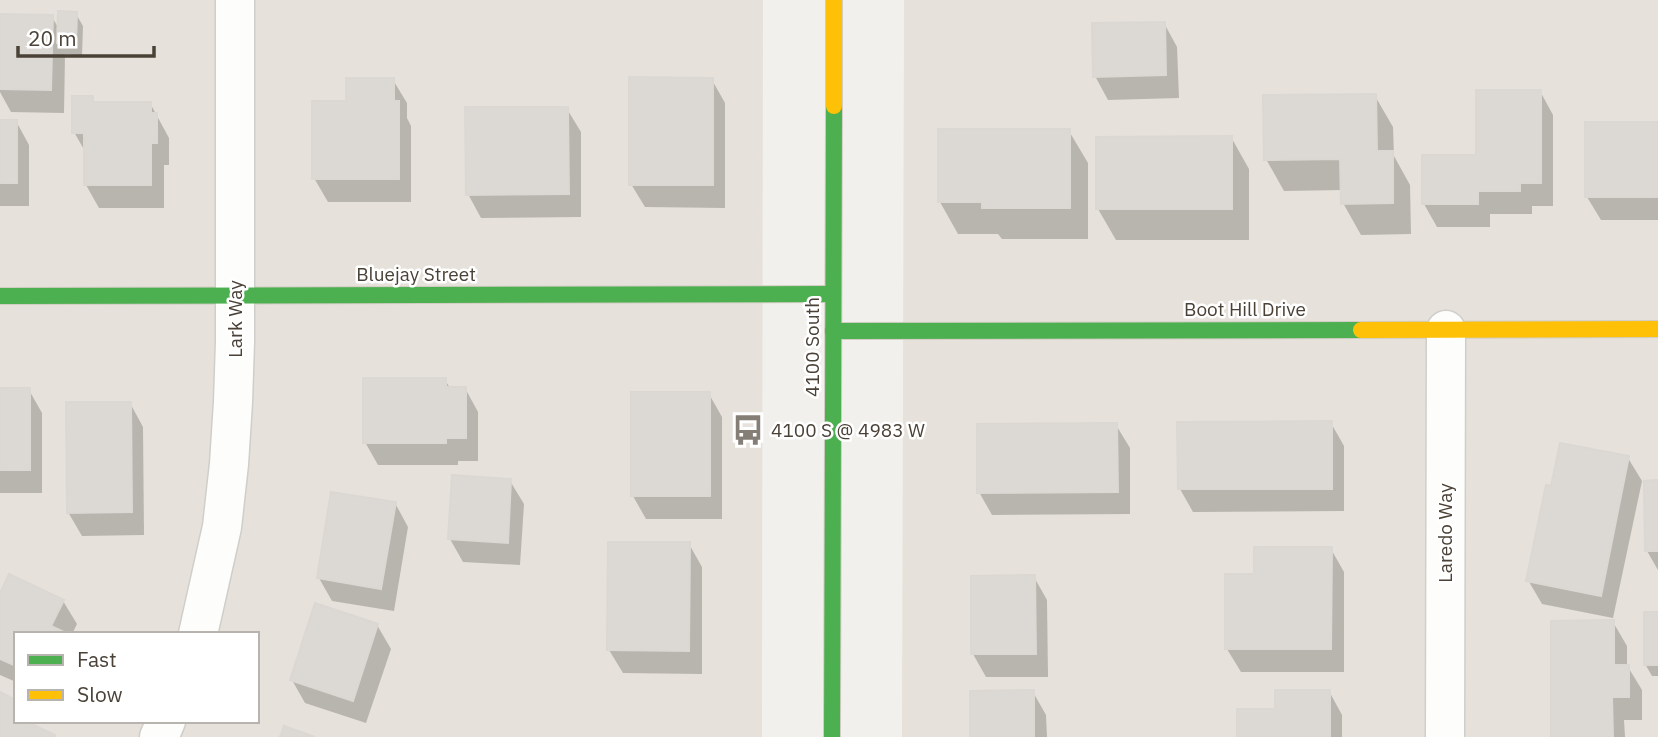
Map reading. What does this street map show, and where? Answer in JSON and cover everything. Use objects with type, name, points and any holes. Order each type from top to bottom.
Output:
[{"type":"street","name":"Lark Way","points":[[198,632],[222,527],[233,402],[234,0]]},
{"type":"street","name":"4100 South","points":[[832,737],[834,0]]},
{"type":"street","name":"Bluejay Street","points":[[0,296],[833,294]]},
{"type":"street","name":"Laredo Way","points":[[1445,737],[1446,330]]},
{"type":"street","name":"Boot Hill Drive","points":[[833,331],[1658,330]]},
{"type":"shaded area","points":[[0,0],[763,0],[762,737],[0,737]]},
{"type":"shaded area","points":[[904,0],[1658,0],[1658,737],[902,737]]},
{"type":"building","points":[[58,11],[77,12],[76,44],[57,43]]},
{"type":"building","points":[[0,14],[53,15],[51,90],[0,89]]},
{"type":"building","points":[[1165,22],[1166,75],[1093,77],[1092,23]]},
{"type":"building","points":[[629,77],[713,78],[713,185],[629,185]]},
{"type":"building","points":[[346,78],[394,78],[394,101],[399,101],[399,179],[312,179],[312,101],[346,101]]},
{"type":"building","points":[[1476,90],[1541,90],[1541,183],[1520,183],[1520,191],[1478,191],[1478,204],[1422,204],[1422,155],[1476,155]]},
{"type":"building","points":[[1376,94],[1377,151],[1393,151],[1393,203],[1341,204],[1340,159],[1264,160],[1263,95]]},
{"type":"building","points":[[72,96],[93,96],[93,102],[151,102],[151,113],[157,113],[157,143],[151,143],[151,185],[84,185],[84,133],[72,133]]},
{"type":"building","points":[[465,107],[568,107],[569,194],[466,195]]},
{"type":"building","points":[[0,120],[17,120],[17,183],[0,183]]},
{"type":"building","points":[[1585,122],[1658,122],[1658,197],[1585,197]]},
{"type":"building","points":[[938,129],[1070,129],[1070,208],[982,208],[982,202],[938,202]]},
{"type":"building","points":[[1232,136],[1232,209],[1096,209],[1096,137]]},
{"type":"building","points":[[363,378],[446,378],[446,387],[466,387],[466,438],[446,438],[446,443],[363,443]]},
{"type":"building","points":[[0,388],[30,388],[30,470],[0,470]]},
{"type":"building","points":[[631,392],[710,392],[710,496],[631,496]]},
{"type":"building","points":[[66,402],[131,402],[132,512],[67,513]]},
{"type":"building","points":[[1332,421],[1332,489],[1178,489],[1177,422]]},
{"type":"building","points":[[1117,423],[1118,492],[977,493],[977,424]]},
{"type":"building","points":[[1560,443],[1629,456],[1601,596],[1526,581],[1546,485],[1551,486]]},
{"type":"building","points":[[452,475],[511,479],[508,543],[448,539]]},
{"type":"building","points":[[1658,480],[1658,551],[1645,551],[1644,481]]},
{"type":"building","points":[[331,492],[396,502],[381,589],[317,578]]},
{"type":"building","points":[[608,542],[690,542],[689,651],[607,650]]},
{"type":"building","points":[[1254,547],[1332,547],[1331,649],[1225,649],[1225,574],[1254,574]]},
{"type":"building","points":[[9,574],[64,600],[51,626],[64,632],[14,632],[14,665],[0,659],[0,593]]},
{"type":"building","points":[[1035,575],[1036,654],[971,654],[971,576]]},
{"type":"building","points":[[315,603],[378,624],[353,701],[290,680]]},
{"type":"building","points":[[1644,612],[1658,612],[1658,665],[1644,665]]},
{"type":"building","points":[[1614,620],[1614,665],[1629,665],[1629,697],[1612,697],[1613,737],[1551,737],[1551,621]]},
{"type":"building","points":[[1034,690],[1034,737],[970,737],[970,691]]},
{"type":"building","points":[[1275,690],[1330,690],[1330,737],[1237,737],[1237,709],[1275,709]]},
{"type":"building","points":[[0,692],[14,699],[14,723],[29,723],[55,735],[54,737],[0,737]]},
{"type":"building","points":[[284,726],[315,737],[280,737]]},
{"type":"traffic: fast","points":[[832,737],[834,106]]},
{"type":"traffic: fast","points":[[0,296],[833,294]]},
{"type":"traffic: fast","points":[[833,331],[1361,330]]},
{"type":"traffic: slow","points":[[834,0],[834,106]]},
{"type":"traffic: slow","points":[[1361,330],[1658,329]]},
{"type":"place","name":"4100 S @ 4983 W","points":[[748,430]]}]
